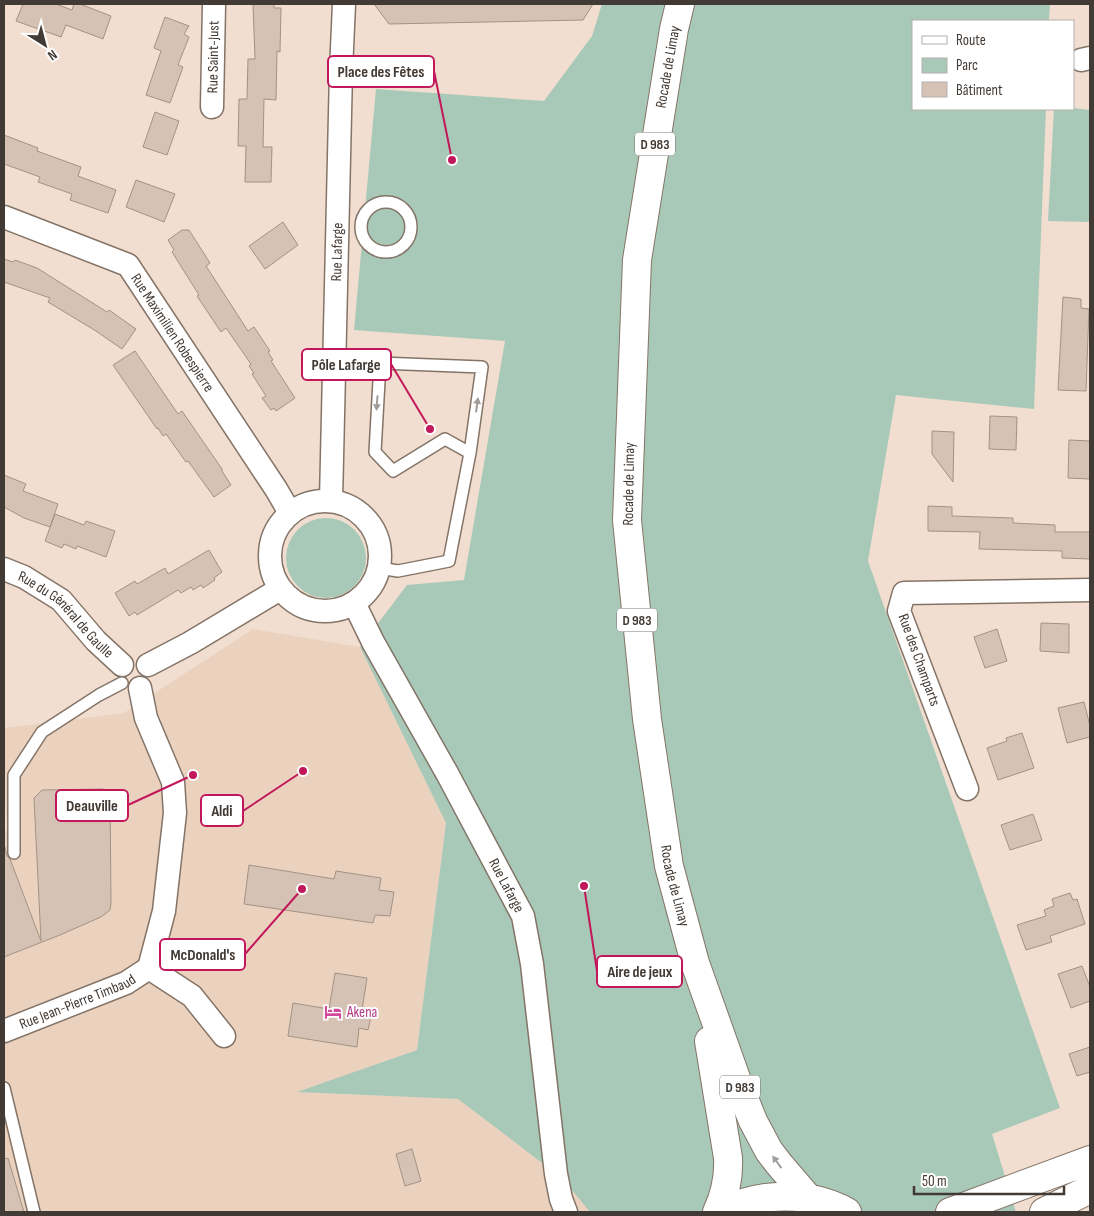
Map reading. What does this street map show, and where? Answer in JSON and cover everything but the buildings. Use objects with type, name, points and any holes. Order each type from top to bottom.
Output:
[{"type":"main road","name":"Rocade de Limay","points":[[680,4],[674,29],[637,260],[627,520],[647,719],[669,866],[695,963],[753,1121],[769,1151],[791,1180],[809,1199]]},
{"type":"main road","name":"Rocade de Limay","points":[[695,963],[728,1158],[729,1171],[719,1212]]},
{"type":"main road","points":[[950,1212],[1090,1160]]},
{"type":"main road","points":[[1044,1212],[1090,1189]]},
{"type":"main road","points":[[719,1212],[761,1198],[785,1196],[809,1199],[846,1212]]},
{"type":"street","name":"Rue Saint-Just","points":[[212,4],[212,107]]},
{"type":"street","name":"Rue Lafarge","points":[[331,501],[349,230],[344,4]]},
{"type":"street","name":"Rue Maximilien Robespierre","points":[[4,217],[128,265],[290,513]]},
{"type":"street","points":[[316,501],[331,501],[346,504],[360,512],[370,523],[378,538],[381,552],[379,568],[374,582],[366,594],[354,603],[339,610],[322,612],[306,608],[291,600],[280,589],[272,574],[269,557],[271,541],[278,525],[290,513],[302,505],[316,501]]},
{"type":"street","name":"Rue du Général de Gaulle","points":[[4,569],[24,577],[61,600],[128,679]]},
{"type":"street","points":[[128,679],[148,683],[150,674],[148,665],[280,589]]},
{"type":"street","name":"Rue des Champarts","points":[[968,789],[899,611],[904,593],[1090,590]]},
{"type":"street","name":"Rue Lafarge","points":[[354,603],[373,642],[448,775],[523,916],[532,964],[556,1174],[567,1208]]},
{"type":"street","name":"Rue Jean-Pierre Timbaud","points":[[4,1031],[126,983],[149,968],[164,912],[175,813],[173,782],[128,679]]},
{"type":"street","name":"Rue Jean-Pierre Timbaud","points":[[149,968],[192,996],[224,1036]]},
{"type":"lane","points":[[386,202],[394,203],[402,208],[408,214],[411,222],[411,230],[404,245],[390,252],[374,249],[349,230],[361,222],[364,214],[370,207],[386,202]]},
{"type":"lane","points":[[379,568],[398,571],[449,561],[470,453],[482,367],[380,363],[375,452],[394,471],[445,439],[470,453]]},
{"type":"lane","points":[[14,853],[14,775],[42,732],[98,695],[128,679]]},
{"type":"lane","points":[[4,1088],[34,1212]]},
{"type":"shaded area","points":[[253,629],[360,647],[446,823],[417,1050],[299,1092],[458,1099],[607,1212],[4,1212],[4,831],[7,830],[4,783],[4,728],[124,713]]},
{"type":"green space","points":[[602,4],[1050,4],[1049,20],[912,20],[912,110],[1046,110],[1034,409],[896,395],[868,561],[1060,1108],[992,1134],[1016,1212],[590,1212],[571,1189],[571,1185],[458,1099],[297,1092],[417,1050],[446,823],[360,647],[407,585],[464,580],[505,341],[354,330],[376,89],[544,101],[592,36]]},
{"type":"green space","points":[[1074,108],[1090,110],[1090,222],[1048,221],[1054,110],[1074,110]]},
{"type":"green space","points":[[326,518],[341,521],[354,530],[363,543],[366,558],[363,573],[354,586],[341,595],[326,598],[311,595],[298,586],[289,573],[286,558],[289,543],[298,530],[311,521]]},
{"type":"place","name":"Place des Fêtes","points":[[452,160]]},
{"type":"place","name":"Pôle Lafarge","points":[[430,429]]},
{"type":"place","name":"Aldi","points":[[303,771]]},
{"type":"place","name":"Deauville","points":[[193,775]]},
{"type":"place","name":"Aire de jeux","points":[[584,886]]},
{"type":"place","name":"McDonald's","points":[[302,889]]},
{"type":"place","name":"Akena","points":[[333,1012]]}]
